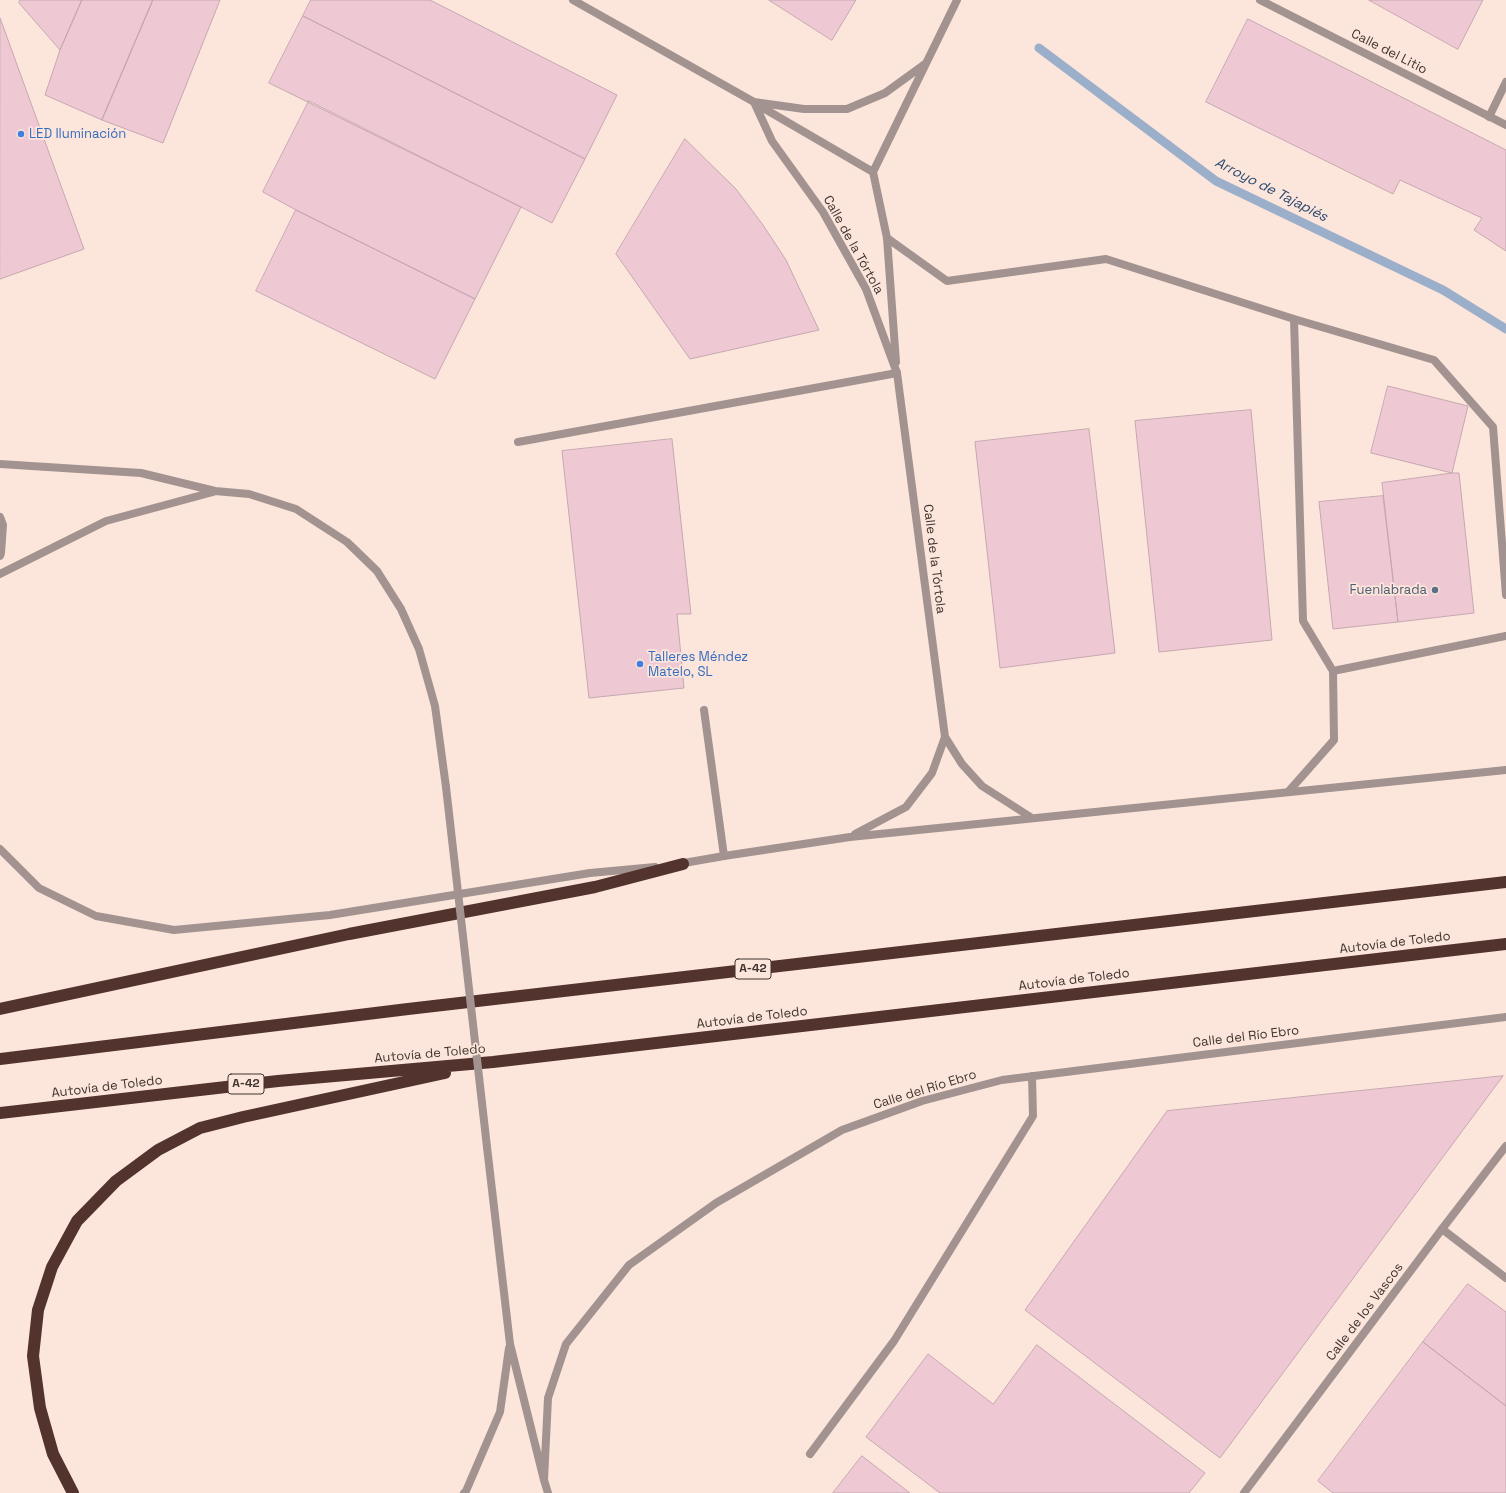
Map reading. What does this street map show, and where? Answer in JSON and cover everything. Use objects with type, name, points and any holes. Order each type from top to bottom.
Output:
[{"type":"highway","points":[[0,1009],[349,934],[595,888],[683,864]]},
{"type":"highway","name":"A-42","points":[[0,1059],[432,1006],[1506,882]]},
{"type":"highway","name":"Autovía de Toledo","points":[[0,1113],[278,1081],[493,1062],[1506,944]]},
{"type":"highway","points":[[73,1493],[53,1454],[40,1408],[33,1356],[38,1310],[52,1267],[76,1221],[116,1181],[158,1150],[200,1128],[243,1117],[493,1062]]},
{"type":"street","points":[[573,0],[754,102],[873,172]]},
{"type":"street","points":[[518,442],[897,373],[887,238],[873,172],[957,0]]},
{"type":"street","name":"Calle del Litio","points":[[1260,0],[1506,125]]},
{"type":"street","points":[[754,102],[804,108],[847,109],[884,93],[926,63]]},
{"type":"street","points":[[1489,117],[1506,82]]},
{"type":"street","name":"Calle de la Tórtola","points":[[754,102],[772,141],[823,212],[866,289],[897,373],[945,737],[962,764],[982,786],[1032,818]]},
{"type":"street","points":[[887,238],[947,281],[1106,259],[1294,319],[1434,360],[1493,427],[1506,595]]},
{"type":"street","points":[[1289,791],[1334,740],[1333,671],[1303,621],[1294,319]]},
{"type":"street","points":[[0,464],[141,472],[215,491],[249,494],[296,509],[347,542],[377,571],[401,609],[419,649],[435,706],[446,787],[486,1148],[510,1344],[548,1493]]},
{"type":"street","points":[[0,574],[106,521],[215,491]]},
{"type":"street","points":[[0,517],[2,526],[0,556]]},
{"type":"street","points":[[1333,671],[1506,636]]},
{"type":"street","points":[[704,710],[724,856]]},
{"type":"street","name":"Calle de la Tórtola","points":[[850,837],[906,807],[932,773],[945,737]]},
{"type":"street","points":[[0,849],[39,888],[96,916],[174,930],[330,914],[590,873],[683,864],[724,856],[850,837],[1506,770]]},
{"type":"street","name":"Calle del Río Ebro","points":[[544,1480],[548,1398],[566,1344],[629,1265],[716,1203],[842,1130],[922,1101],[1002,1080],[1506,1017]]},
{"type":"street","points":[[810,1454],[894,1341],[1033,1116],[1032,1076]]},
{"type":"street","name":"Calle de los Vascos","points":[[1244,1493],[1506,1146]]},
{"type":"street","points":[[1442,1229],[1506,1278]]},
{"type":"street","points":[[464,1493],[500,1412],[510,1344]]},
{"type":"building","points":[[20,0],[82,0],[60,50],[19,3]]},
{"type":"building","points":[[82,0],[153,0],[102,120],[45,95],[60,50]]},
{"type":"building","points":[[153,0],[220,0],[163,143],[102,120]]},
{"type":"building","points":[[311,0],[430,0],[617,95],[585,159],[303,16]]},
{"type":"building","points":[[769,0],[856,0],[832,40]]},
{"type":"building","points":[[1369,0],[1483,0],[1458,49]]},
{"type":"building","points":[[303,16],[585,159],[552,223],[269,83]]},
{"type":"building","name":"LED Iluminación","points":[[0,18],[84,249],[0,279]]},
{"type":"building","points":[[1248,19],[1506,150],[1506,251],[1474,230],[1482,218],[1400,180],[1393,194],[1206,102]]},
{"type":"building","points":[[309,101],[521,207],[475,299],[296,210],[263,192]]},
{"type":"building","points":[[685,139],[736,189],[763,225],[786,260],[819,330],[690,359],[616,254]]},
{"type":"building","points":[[296,210],[475,299],[435,379],[256,291]]},
{"type":"building","points":[[1388,386],[1468,406],[1452,473],[1371,453]]},
{"type":"building","points":[[1251,410],[1272,640],[1159,652],[1135,421]]},
{"type":"building","points":[[1089,429],[1115,653],[1000,668],[975,442]]},
{"type":"building","points":[[672,439],[691,614],[677,614],[684,688],[589,698],[562,451]]},
{"type":"building","points":[[1459,473],[1474,613],[1398,622],[1382,483]]},
{"type":"building","points":[[1383,496],[1398,622],[1333,629],[1319,502]]},
{"type":"building","points":[[1503,1076],[1220,1458],[1025,1310],[1167,1111]]},
{"type":"building","points":[[1468,1284],[1506,1312],[1506,1406],[1423,1342]]},
{"type":"building","points":[[1423,1342],[1506,1406],[1506,1493],[1333,1493],[1318,1481]]},
{"type":"building","points":[[1037,1345],[1205,1473],[1189,1493],[940,1493],[866,1437],[928,1354],[993,1404]]},
{"type":"building","points":[[862,1456],[910,1493],[833,1493]]},
{"type":"waterway","name":"Arroyo de Tajapiés","points":[[1039,48],[1216,181],[1443,290],[1506,329]]},
{"type":"place","name":"LED Iluminación","points":[[21,134]]},
{"type":"place","name":"Fuenlabrada","points":[[1435,590]]},
{"type":"place","name":"Talleres Méndez Matelo, SL","points":[[640,664]]}]
